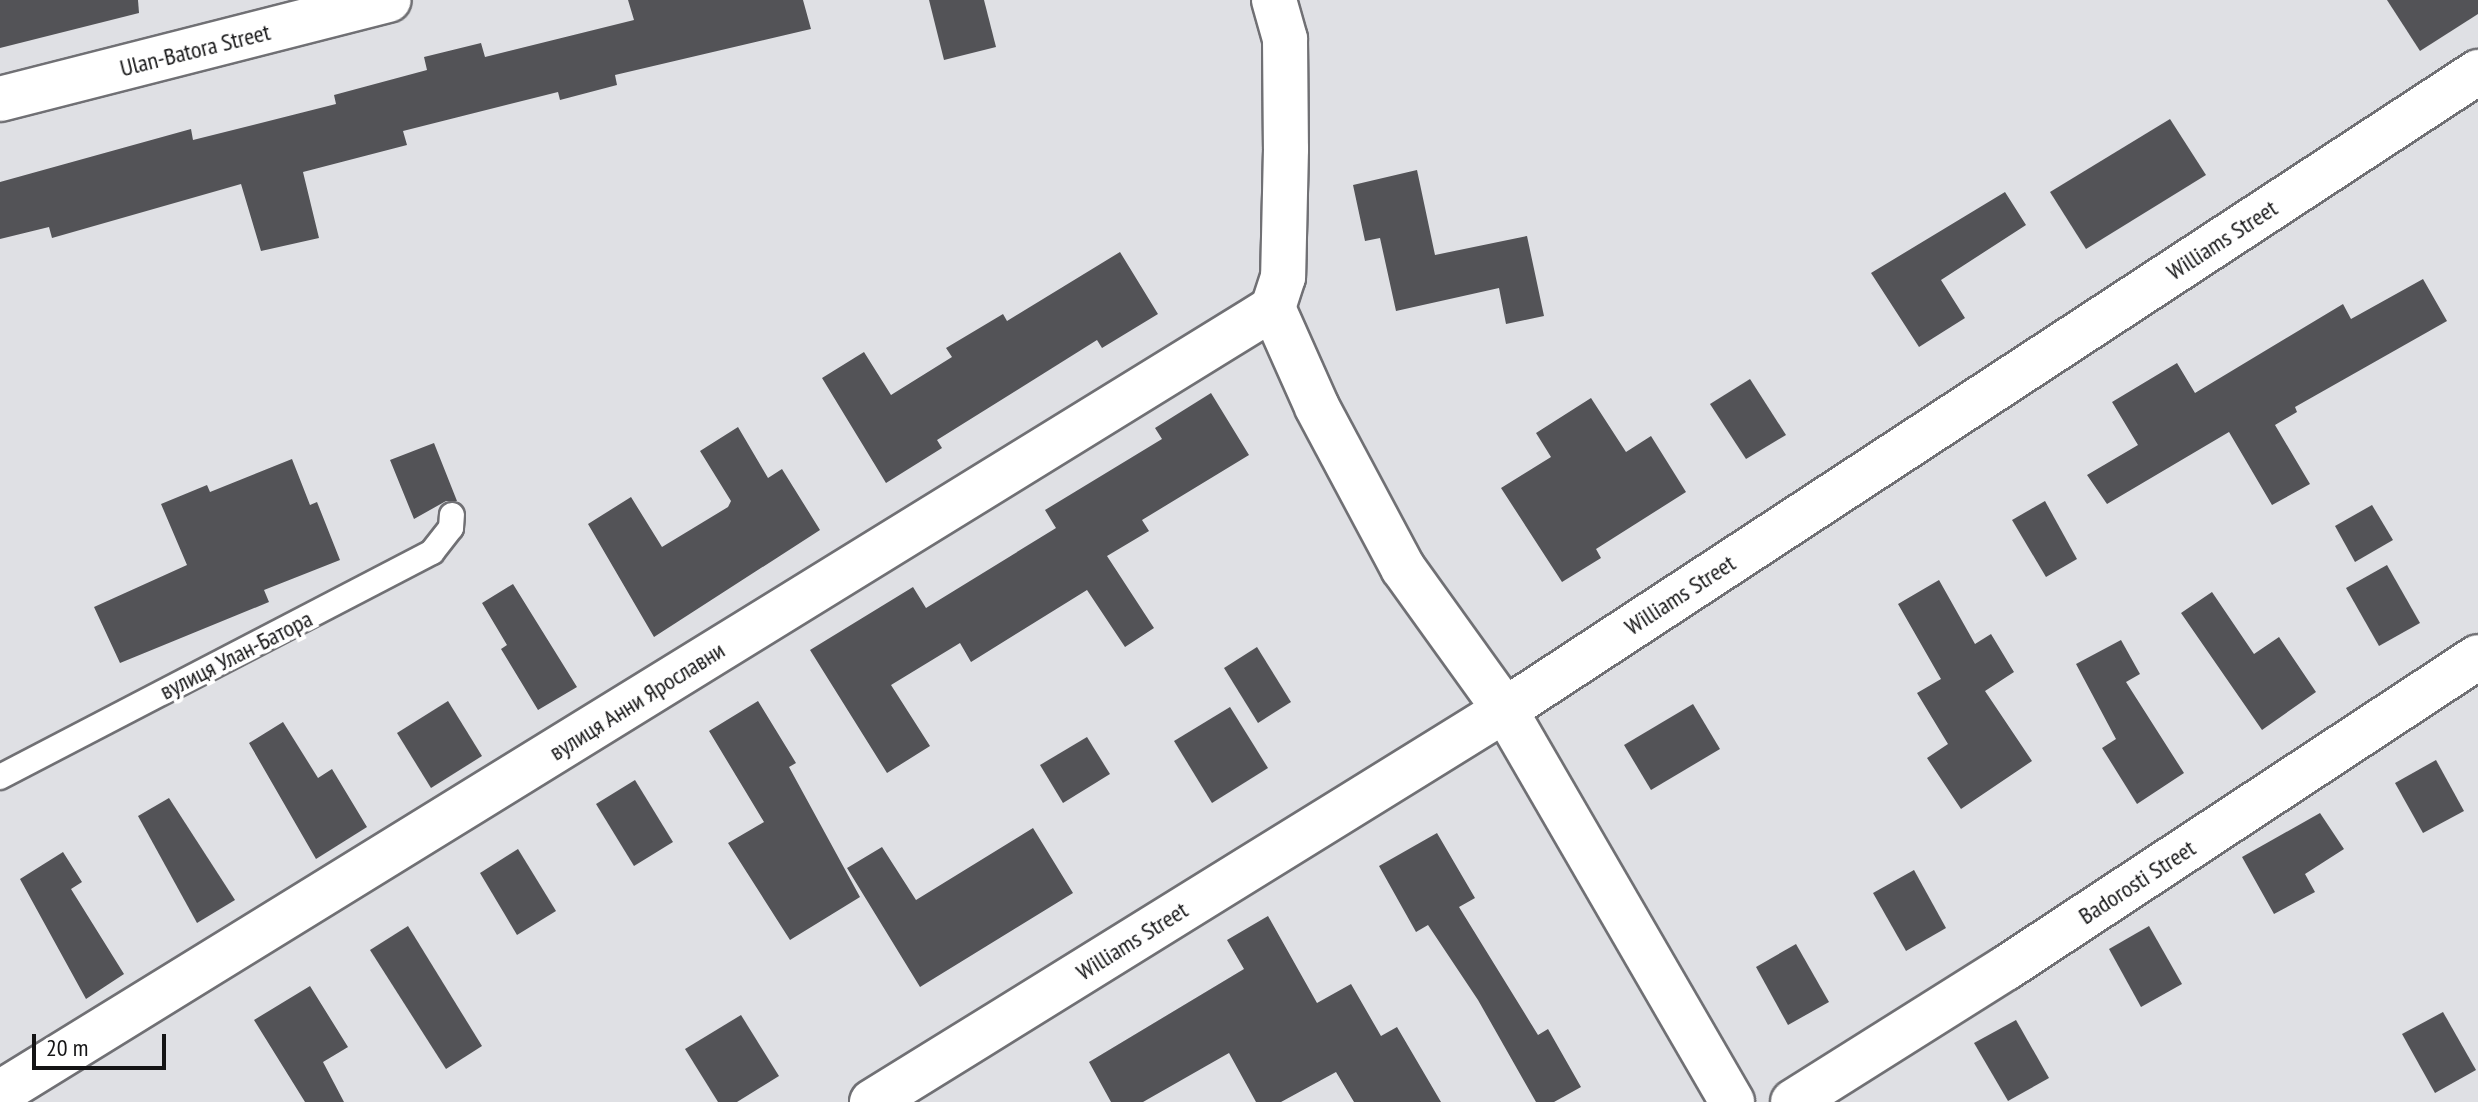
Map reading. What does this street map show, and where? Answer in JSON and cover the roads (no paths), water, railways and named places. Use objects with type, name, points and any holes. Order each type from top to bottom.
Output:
[{"type":"street","name":"Ulan-Batora Street","points":[[0,99],[389,0]]},
{"type":"street","points":[[1274,0],[1285,39],[1286,149],[1283,277],[1273,308],[1317,407],[1403,568],[1505,710],[1732,1102]]},
{"type":"street","name":"Williams Street","points":[[872,1102],[1505,710],[2478,72]]},
{"type":"street","name":"вулиця Анни Ярославни","points":[[0,1093],[1273,308]]},
{"type":"street","name":"Badorosti Street","points":[[1793,1102],[2006,968],[2478,657]]},
{"type":"lane","name":"вулиця Улан-Батора","points":[[0,777],[432,552],[451,528],[452,515]]}]
